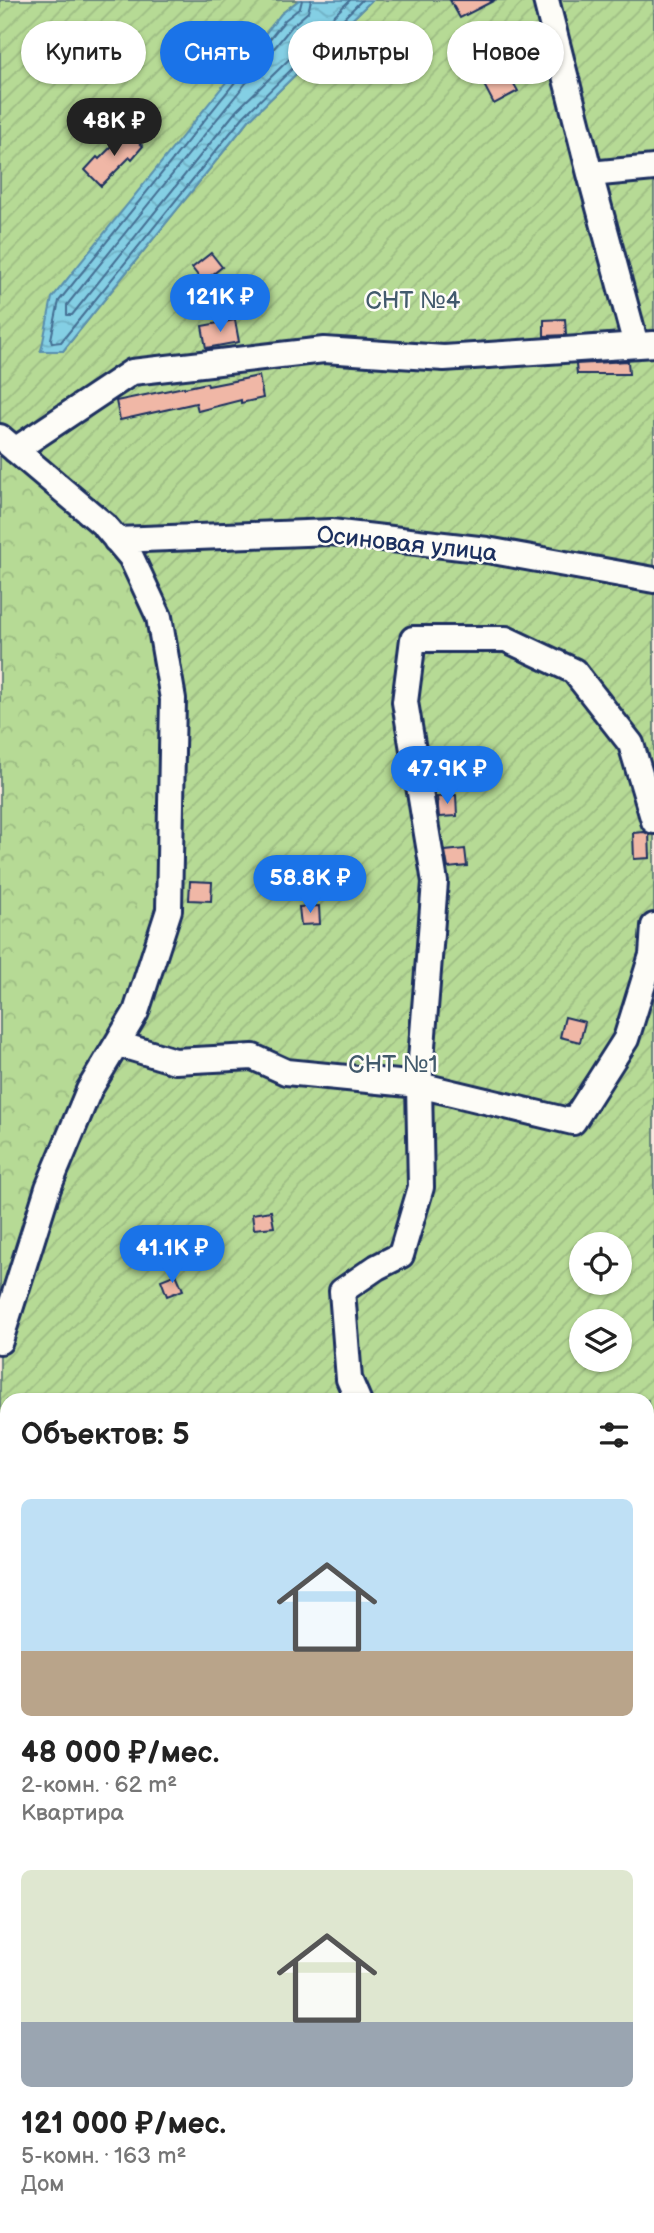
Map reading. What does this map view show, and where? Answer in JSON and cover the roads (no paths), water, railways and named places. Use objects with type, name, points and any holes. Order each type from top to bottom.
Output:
[{"type":"street","points":[[0,1341],[48,1188],[89,1090],[136,1012],[169,910],[173,699],[159,617],[131,557],[104,525],[7,443],[132,372],[324,350],[444,358],[645,344],[590,174],[546,0]]},
{"type":"street","points":[[590,174],[654,168]]},
{"type":"street","name":"Осиновая улица","points":[[116,540],[331,532],[487,550],[654,580]]},
{"type":"street","points":[[355,1393],[349,1378],[342,1291],[377,1267],[401,1255],[421,1187],[419,1086],[435,882],[405,702],[413,639],[506,639],[574,671],[631,744],[654,821]]},
{"type":"street","points":[[118,1044],[175,1061],[254,1057],[286,1072],[419,1086],[573,1122],[626,1039],[652,955],[654,926]]},
{"type":"water","points":[[299,0],[372,0],[350,21],[288,21],[288,82],[249,120],[63,351],[41,351],[52,298],[225,84],[274,84],[274,23]]},
{"type":"park label","name":"СНТ №4","points":[[413,300]]},
{"type":"park label","name":"СНТ №1","points":[[393,1064]]}]
